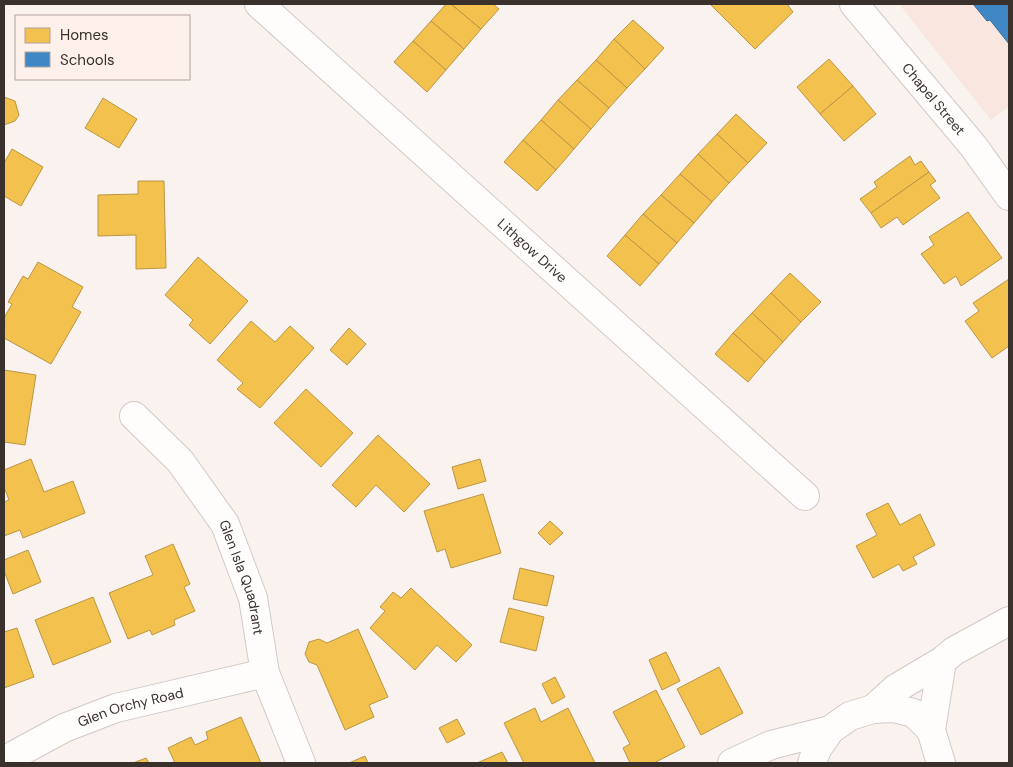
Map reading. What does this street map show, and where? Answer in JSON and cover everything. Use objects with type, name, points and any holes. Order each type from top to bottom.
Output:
[{"type":"street","name":"Lithgow Drive","points":[[259,4],[805,496]]},
{"type":"street","name":"Chapel Street","points":[[854,4],[974,147],[1009,196]]},
{"type":"street","name":"Glen Isla Quadrant","points":[[134,416],[180,461],[225,524],[253,598],[265,674],[301,763]]},
{"type":"street","points":[[873,708],[895,689],[942,661],[954,651],[1009,621]]},
{"type":"street","points":[[930,730],[942,661]]},
{"type":"street","name":"Glen Orchy Road","points":[[4,762],[64,728],[116,708],[265,674]]},
{"type":"street","points":[[812,763],[817,749],[830,730],[850,716],[873,708],[894,708],[914,714],[930,730],[941,763]]},
{"type":"street","points":[[732,763],[771,745],[830,730]]},
{"type":"shaded area","points":[[899,4],[1009,4],[1009,106],[991,120]]},
{"type":"building: Homes","points":[[446,4],[451,4],[481,29],[464,49],[431,21]]},
{"type":"building: Homes","points":[[451,4],[493,4],[499,9],[481,29]]},
{"type":"building: Homes","points":[[710,4],[787,4],[793,12],[755,49]]},
{"type":"building: Homes","points":[[633,20],[664,48],[645,69],[614,39]]},
{"type":"building: Homes","points":[[431,21],[464,49],[446,70],[413,41]]},
{"type":"building: Homes","points":[[614,39],[645,69],[627,88],[596,60]]},
{"type":"building: Homes","points":[[413,41],[446,70],[427,92],[394,62]]},
{"type":"building: Homes","points":[[829,59],[853,86],[820,114],[797,87]]},
{"type":"building: Homes","points":[[596,60],[627,88],[609,108],[577,80]]},
{"type":"building: Homes","points":[[577,80],[609,108],[591,129],[558,100]]},
{"type":"building: Homes","points":[[853,86],[876,114],[844,141],[820,114]]},
{"type":"building: Homes","points":[[4,97],[15,101],[19,115],[15,121],[4,125]]},
{"type":"building: Homes","points":[[103,98],[137,119],[119,148],[85,128]]},
{"type":"building: Homes","points":[[558,100],[591,129],[574,149],[541,120]]},
{"type":"building: Homes","points":[[736,114],[767,143],[748,163],[717,134]]},
{"type":"building: Homes","points":[[541,120],[574,149],[556,170],[523,140]]},
{"type":"building: Homes","points":[[717,134],[748,163],[729,183],[698,154]]},
{"type":"building: Homes","points":[[523,140],[556,170],[537,191],[504,162]]},
{"type":"building: Homes","points":[[12,149],[43,167],[21,206],[4,196],[4,163]]},
{"type":"building: Homes","points":[[698,154],[729,183],[712,202],[680,174]]},
{"type":"building: Homes","points":[[910,156],[915,165],[921,161],[929,172],[871,213],[860,199],[877,187],[874,182]]},
{"type":"building: Homes","points":[[929,172],[936,181],[930,185],[940,198],[903,225],[897,217],[881,228],[871,213]]},
{"type":"building: Homes","points":[[680,174],[712,202],[694,223],[661,195]]},
{"type":"building: Homes","points":[[138,181],[164,181],[166,268],[136,269],[136,235],[98,236],[98,195],[138,194]]},
{"type":"building: Homes","points":[[661,195],[694,223],[677,243],[643,214]]},
{"type":"building: Homes","points":[[968,212],[1002,258],[961,286],[956,276],[944,284],[921,254],[934,245],[929,237]]},
{"type":"building: Homes","points":[[643,214],[677,243],[659,264],[625,235]]},
{"type":"building: Homes","points":[[625,235],[659,264],[640,286],[607,256]]},
{"type":"building: Homes","points":[[198,257],[248,301],[210,344],[189,325],[193,320],[165,295]]},
{"type":"building: Homes","points":[[38,262],[83,287],[72,307],[81,312],[51,364],[4,338],[4,318],[12,304],[8,302],[23,276],[28,279]]},
{"type":"building: Homes","points":[[790,273],[821,302],[801,322],[771,293]]},
{"type":"building: Homes","points":[[1009,279],[1009,346],[992,358],[965,321],[979,311],[973,303]]},
{"type":"building: Homes","points":[[771,293],[801,322],[783,342],[752,313]]},
{"type":"building: Homes","points":[[752,313],[783,342],[765,362],[733,333]]},
{"type":"building: Homes","points":[[251,321],[275,342],[290,326],[314,348],[260,408],[237,389],[243,383],[217,360]]},
{"type":"building: Homes","points":[[349,328],[366,344],[347,365],[330,350]]},
{"type":"building: Homes","points":[[733,333],[765,362],[748,382],[715,354]]},
{"type":"building: Homes","points":[[4,370],[36,375],[25,445],[4,442]]},
{"type":"building: Homes","points":[[306,389],[353,433],[321,467],[274,423]]},
{"type":"building: Homes","points":[[378,435],[430,484],[404,512],[376,485],[356,507],[332,485]]},
{"type":"building: Homes","points":[[31,459],[44,492],[73,481],[85,513],[23,538],[20,530],[4,536],[4,502],[9,500],[4,487],[4,470]]},
{"type":"building: Homes","points":[[480,459],[486,481],[458,489],[452,467]]},
{"type":"building: Homes","points":[[483,494],[501,553],[451,568],[445,549],[437,552],[424,511]]},
{"type":"building: Homes","points":[[888,503],[900,525],[920,514],[935,545],[913,557],[917,564],[903,571],[899,564],[873,578],[856,546],[877,535],[866,514]]},
{"type":"building: Homes","points":[[550,521],[563,533],[550,545],[538,533]]},
{"type":"building: Homes","points":[[173,544],[190,584],[184,587],[195,611],[174,620],[175,625],[152,635],[150,630],[128,639],[109,593],[153,575],[145,556]]},
{"type":"building: Homes","points":[[28,550],[41,582],[13,594],[4,571],[4,560]]},
{"type":"building: Homes","points":[[520,568],[554,576],[547,606],[513,599]]},
{"type":"building: Homes","points":[[411,588],[472,645],[456,662],[437,645],[415,670],[370,628],[385,611],[380,607],[393,592],[401,598]]},
{"type":"building: Homes","points":[[93,597],[111,642],[53,665],[35,620]]},
{"type":"building: Homes","points":[[509,608],[544,617],[536,651],[500,642]]},
{"type":"building: Homes","points":[[17,628],[34,677],[4,688],[4,632]]},
{"type":"building: Homes","points":[[358,629],[388,697],[369,705],[374,717],[345,730],[317,665],[309,662],[305,654],[309,642],[319,639],[327,643]]},
{"type":"building: Homes","points":[[666,652],[680,681],[662,690],[649,660]]},
{"type":"building: Homes","points":[[719,667],[743,713],[701,735],[677,689]]},
{"type":"building: Homes","points":[[555,677],[565,697],[552,704],[542,684]]},
{"type":"building: Homes","points":[[656,690],[685,747],[654,763],[630,763],[623,748],[630,744],[613,712]]},
{"type":"building: Homes","points":[[535,708],[541,722],[568,708],[595,763],[524,763],[504,723]]},
{"type":"building: Homes","points":[[241,717],[261,763],[175,763],[168,748],[191,737],[195,745],[208,739],[206,732]]},
{"type":"building: Homes","points":[[457,719],[465,734],[447,743],[439,728]]},
{"type":"building: Homes","points":[[502,752],[508,763],[477,763]]},
{"type":"building: Homes","points":[[365,756],[368,763],[349,763]]},
{"type":"building: Homes","points":[[146,758],[149,763],[133,763]]},
{"type":"building: Schools","points":[[973,4],[1009,4],[1009,44],[990,20],[987,21]]}]
